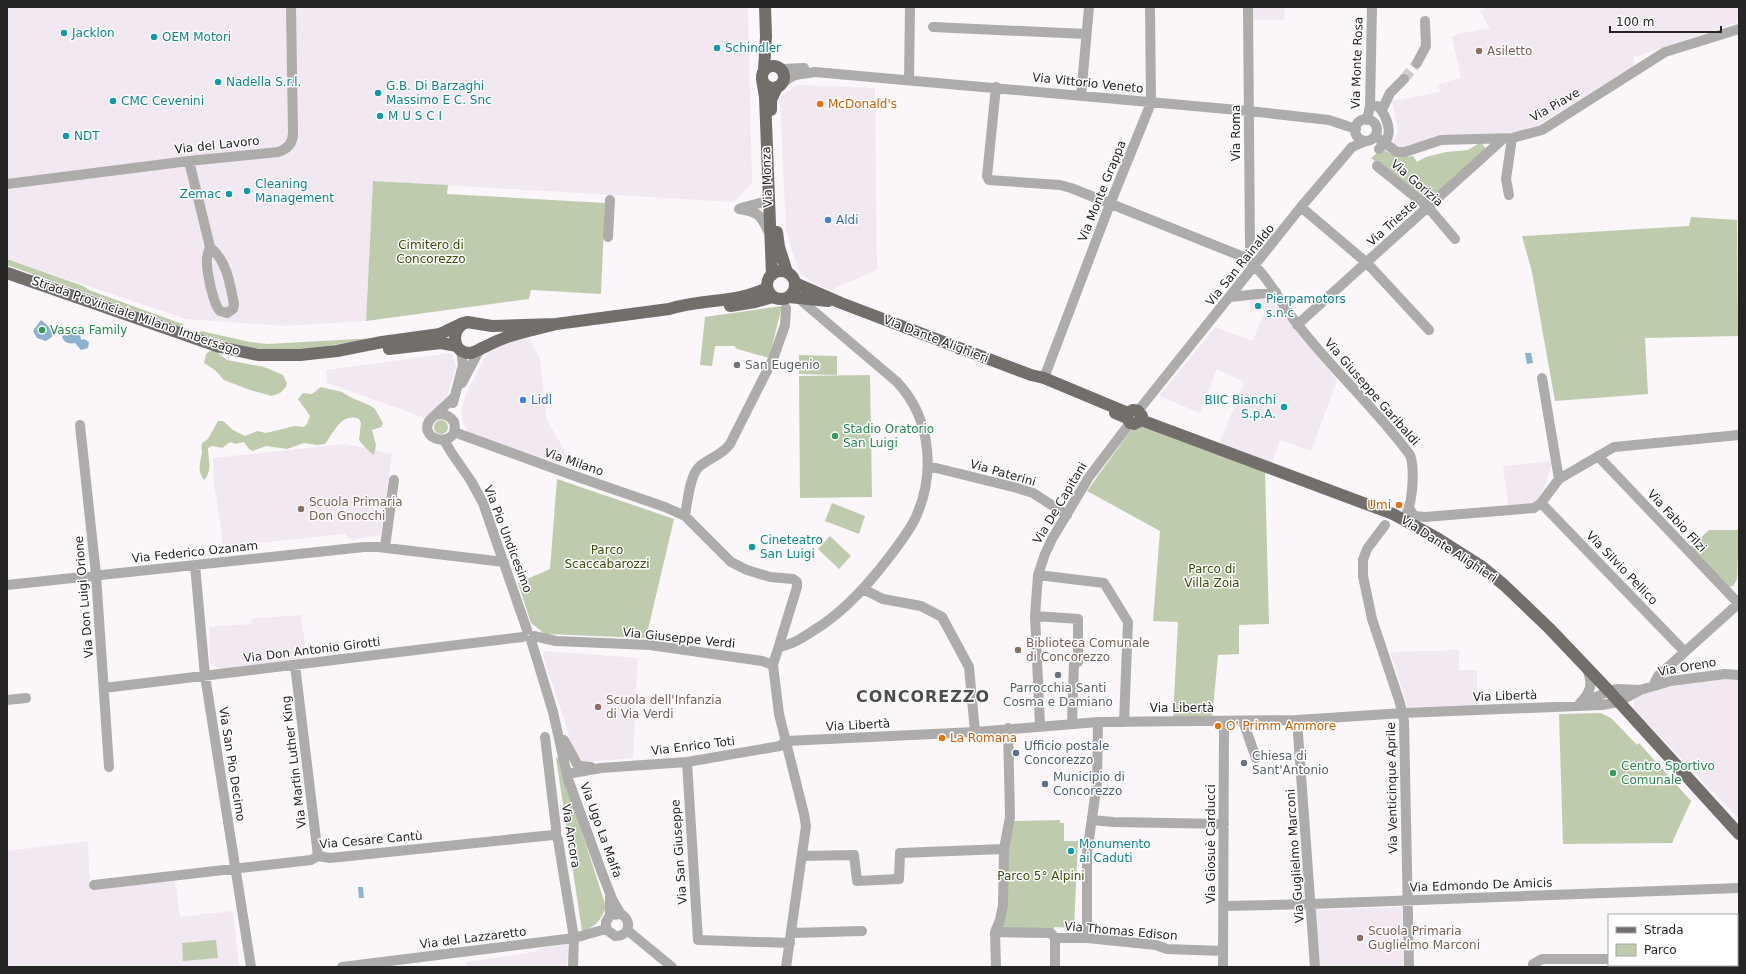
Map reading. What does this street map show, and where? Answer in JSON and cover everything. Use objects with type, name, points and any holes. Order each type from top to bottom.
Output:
[{"type":"main road","name":"Via Monza","points":[[766,7],[766,36],[763,75],[772,275]]},
{"type":"main road","name":"Via Monza","points":[[766,36],[771,51],[780,68]]},
{"type":"main road","points":[[771,66],[780,68],[784,74],[780,84],[767,87],[763,75],[771,66]]},
{"type":"main road","name":"Via Monza","points":[[780,84],[770,103],[773,204],[779,247],[786,272]]},
{"type":"main road","points":[[779,271],[786,272],[792,275],[795,283],[791,301],[781,300],[770,292],[768,279],[779,271]]},
{"type":"main road","name":"Strada Provinciale Milano Imbersago","points":[[7,272],[220,347],[242,353],[273,356],[400,348],[441,343],[459,348]]},
{"type":"main road","name":"Via Dante Alighieri","points":[[795,283],[841,303],[1031,375],[1044,378],[1133,417]]},
{"type":"main road","points":[[556,324],[513,335],[470,353],[459,348],[455,340],[457,328],[463,323],[470,322],[492,326],[556,324],[669,309],[683,304],[736,298],[770,292]]},
{"type":"main road","name":"Via Dante Alighieri","points":[[791,301],[841,303]]},
{"type":"main road","name":"Strada Provinciale Milano Imbersago","points":[[337,351],[382,342],[440,334],[463,323]]},
{"type":"main road","points":[[476,323],[481,326],[485,335],[485,341],[482,347]]},
{"type":"main road","name":"Via Dante Alighieri","points":[[1031,375],[1041,384],[1364,502],[1406,513],[1481,566],[1504,585],[1609,691],[1739,834]]},
{"type":"street","name":"Via del Lavoro","points":[[7,184],[189,161],[278,152],[286,149],[290,145],[293,133],[291,7]]},
{"type":"street","points":[[909,80],[910,7]]},
{"type":"street","points":[[1081,96],[1089,7]]},
{"type":"street","name":"Via Monte Grappa","points":[[1044,378],[1110,204],[1151,103],[1150,7]]},
{"type":"street","name":"Via Roma","points":[[1246,258],[1250,250],[1248,7]]},
{"type":"street","name":"Via Monte Rosa","points":[[1367,120],[1370,106],[1372,7]]},
{"type":"street","points":[[1417,63],[1426,46],[1425,21]]},
{"type":"street","points":[[933,27],[1086,34]]},
{"type":"street","name":"Via Piave","points":[[1375,136],[1381,146],[1397,152],[1404,152],[1441,140],[1508,139],[1542,130],[1665,52],[1739,29]]},
{"type":"street","name":"Via Vittorio Veneto","points":[[780,68],[802,68],[815,72],[996,87],[1151,103],[1249,111],[1329,120],[1356,129]]},
{"type":"street","name":"Via Vittorio Veneto","points":[[780,84],[795,75],[815,72]]},
{"type":"street","points":[[1381,146],[1388,137],[1389,131],[1379,108],[1404,79]]},
{"type":"street","name":"Via Giuseppe Garibaldi","points":[[996,87],[987,176],[988,180],[1060,185],[1246,258],[1255,266],[1276,292],[1297,325],[1410,455],[1413,470],[1406,513]]},
{"type":"street","points":[[1367,120],[1376,125],[1377,132],[1372,139],[1366,141],[1357,136],[1356,129],[1358,123],[1367,120]]},
{"type":"street","points":[[1508,139],[1506,180],[1509,194]]},
{"type":"street","name":"Via Trieste","points":[[1297,325],[1428,207],[1508,139]]},
{"type":"street","name":"Via San Rainaldo","points":[[1133,417],[1301,207],[1352,147],[1366,141]]},
{"type":"street","points":[[189,161],[210,247],[207,255],[207,263],[216,305],[220,311],[227,313],[233,309],[234,304],[227,274],[220,256],[210,247]]},
{"type":"street","name":"Via Gorizia","points":[[1377,166],[1428,207],[1455,239]]},
{"type":"street","points":[[608,237],[610,200]]},
{"type":"street","points":[[768,201],[739,208],[759,214],[770,234]]},
{"type":"street","points":[[1301,207],[1367,262],[1429,330]]},
{"type":"street","points":[[1230,297],[1276,292]]},
{"type":"street","points":[[779,647],[790,646],[834,616],[864,589],[892,554],[914,521],[924,491],[928,466],[926,437],[917,411],[906,391],[897,382],[791,301],[785,325],[773,359],[730,444],[725,451],[698,466],[693,475],[685,516],[731,562],[747,570],[770,577],[793,579],[797,582],[797,587],[773,665],[779,714],[806,826],[786,967]]},
{"type":"street","points":[[436,415],[444,414],[452,419],[455,425],[452,436],[444,440],[436,439],[429,433],[428,429],[430,420],[455,395],[482,347]]},
{"type":"street","points":[[452,419],[455,395],[463,365],[459,348]]},
{"type":"street","points":[[1542,378],[1559,479]]},
{"type":"street","name":"Via De Capitani","points":[[1040,726],[1035,616],[1038,575],[1052,538],[1089,477],[1133,417]]},
{"type":"street","name":"Via Don Luigi Orione","points":[[80,425],[96,575],[109,767]]},
{"type":"street","name":"Via Milano","points":[[454,432],[665,507],[685,516]]},
{"type":"street","points":[[1406,513],[1417,516],[1433,517],[1534,508],[1541,503],[1559,479],[1614,447],[1739,435]]},
{"type":"street","name":"Via Pio Undicesimo","points":[[444,440],[480,496],[529,636],[556,722],[567,774]]},
{"type":"street","name":"Via Fabio Filzi","points":[[1598,456],[1739,602]]},
{"type":"street","name":"Via Paterini","points":[[928,466],[1017,488],[1033,494],[1067,515]]},
{"type":"street","points":[[385,548],[394,480]]},
{"type":"street","name":"Via Silvio Pellico","points":[[1541,503],[1684,651]]},
{"type":"street","name":"Via Venticinque Aprile","points":[[1385,525],[1367,549],[1363,560],[1363,576],[1376,634],[1403,713],[1409,967]]},
{"type":"street","name":"Via Federico Ozanam","points":[[7,585],[364,546],[504,562]]},
{"type":"street","name":"Via San Pio Decimo","points":[[195,565],[205,676],[251,967]]},
{"type":"street","points":[[1038,575],[1104,583],[1128,622],[1124,722]]},
{"type":"street","points":[[864,589],[883,599],[921,606],[942,617],[969,667],[975,732]]},
{"type":"street","points":[[1653,686],[1658,676],[1739,602]]},
{"type":"street","points":[[1035,616],[1078,620],[1078,662],[1074,662],[1072,724]]},
{"type":"street","name":"Via Don Antonio Girotti","points":[[104,688],[529,636]]},
{"type":"street","name":"Via Giuseppe Verdi","points":[[529,636],[556,641],[650,646],[762,661],[773,665]]},
{"type":"street","name":"Via Martin Luther King","points":[[295,665],[318,856]]},
{"type":"street","points":[[1577,706],[1586,697],[1590,686],[1591,679],[1586,667]]},
{"type":"street","name":"Via Oreno","points":[[1618,702],[1640,690],[1671,681],[1725,674],[1739,675]]},
{"type":"street","name":"Via Oreno","points":[[1609,691],[1618,689],[1640,690]]},
{"type":"street","name":"Via Libertà","points":[[1577,706],[1609,691]]},
{"type":"street","points":[[7,700],[26,698]]},
{"type":"street","name":"Via Libertà","points":[[786,741],[975,732],[1008,728],[1098,722],[1298,720],[1403,713],[1602,705],[1618,702]]},
{"type":"street","name":"Via Guglielmo Marconi","points":[[1298,720],[1315,967]]},
{"type":"street","name":"Via Giosuè Carducci","points":[[1223,967],[1224,721]]},
{"type":"street","points":[[1243,721],[1256,758]]},
{"type":"street","name":"Via Enrico Toti","points":[[556,722],[575,762],[583,767],[601,768]]},
{"type":"street","points":[[1087,938],[1087,853],[1097,783],[1098,722]]},
{"type":"street","points":[[996,967],[995,932],[1000,920],[1003,905],[1004,849],[1010,817],[1011,794],[1008,728]]},
{"type":"street","name":"Via Ancora","points":[[545,737],[556,836],[558,840],[574,938],[573,967]]},
{"type":"street","name":"Via Enrico Toti","points":[[567,774],[601,768],[687,762],[780,746],[786,741]]},
{"type":"street","name":"Via San Giuseppe","points":[[687,762],[698,940],[790,938]]},
{"type":"street","name":"Via Ugo La Malfa","points":[[567,774],[610,894],[621,914],[627,919],[627,930]]},
{"type":"street","points":[[1092,820],[1113,822],[1224,824]]},
{"type":"street","name":"Via Cesare Cantù","points":[[94,885],[311,860],[318,856],[330,858],[552,835],[556,836]]},
{"type":"street","points":[[802,856],[854,855],[856,881],[899,879],[900,853],[1004,849]]},
{"type":"street","name":"Via Edmondo De Amicis","points":[[1223,906],[1739,888]]},
{"type":"street","name":"Via Ugo La Malfa","points":[[606,929],[606,922],[610,916],[610,894]]},
{"type":"street","points":[[610,916],[621,914]]},
{"type":"street","points":[[606,929],[611,935],[618,936],[622,935],[627,930],[672,967]]},
{"type":"street","name":"Via del Lazzaretto","points":[[342,967],[574,938],[606,929]]},
{"type":"street","points":[[790,938],[862,931]]},
{"type":"street","name":"Via Thomas Edison","points":[[995,932],[1052,933],[1055,938],[1087,938],[1156,945],[1167,949],[1223,951]]},
{"type":"street","points":[[1055,938],[1055,967]]},
{"type":"street","points":[[1533,967],[1533,964],[1542,959],[1608,959]]},
{"type":"shaded area","points":[[7,7],[748,7],[752,183],[734,202],[373,181],[366,321],[285,326],[186,319],[7,259]]},
{"type":"shaded area","points":[[1252,7],[1285,7],[1284,20],[1252,20]]},
{"type":"shaded area","points":[[1488,7],[1739,7],[1739,22],[1634,57],[1635,66],[1538,125],[1517,132],[1461,135],[1402,148],[1393,144],[1398,132],[1392,101],[1440,92],[1438,84],[1461,78],[1452,37],[1459,34],[1490,28],[1480,11]]},
{"type":"shaded area","points":[[797,85],[875,88],[877,270],[831,290],[818,285],[799,273],[786,230],[780,101],[782,96]]},
{"type":"shaded area","points":[[1276,298],[1337,381],[1311,451],[1280,440],[1271,465],[1219,445],[1244,382],[1217,369],[1200,413],[1159,396],[1215,327],[1253,341],[1265,310],[1250,312],[1250,299]]},
{"type":"shaded area","points":[[529,337],[540,359],[547,420],[575,469],[468,433],[463,423],[461,411],[466,394],[486,355],[494,348],[503,344]]},
{"type":"shaded area","points":[[453,353],[456,367],[446,399],[435,411],[425,418],[327,383],[326,370]]},
{"type":"shaded area","name":"Scuola Primaria Don Gnocchi","points":[[345,444],[392,454],[381,535],[350,540],[345,534],[222,547],[222,534],[214,484],[213,458]]},
{"type":"shaded area","points":[[1552,461],[1546,484],[1539,497],[1533,503],[1508,506],[1503,466]]},
{"type":"shaded area","points":[[301,615],[307,660],[220,670],[210,663],[209,627],[251,624],[252,619]]},
{"type":"shaded area","points":[[1459,650],[1459,670],[1477,670],[1477,705],[1408,707],[1390,652]]},
{"type":"shaded area","name":"Scuola dell'Infanzia di Via Verdi","points":[[545,651],[638,658],[633,758],[582,762],[576,757],[543,655]]},
{"type":"shaded area","points":[[1739,679],[1739,819],[1633,708],[1635,697],[1659,689],[1710,680]]},
{"type":"shaded area","points":[[88,841],[90,890],[175,881],[180,917],[233,911],[239,967],[7,967],[7,851]]},
{"type":"shaded area","name":"Scuola Primaria Guglielmo Marconi","points":[[1402,907],[1403,967],[1319,967],[1315,910]]},
{"type":"shaded area","points":[[568,944],[567,967],[467,967],[466,962],[534,952],[542,948]]},
{"type":"green space","points":[[1481,142],[1486,149],[1428,202],[1371,158],[1382,149],[1397,156],[1413,156],[1417,162],[1426,157],[1446,152],[1468,150]]},
{"type":"green space","name":"Cimitero di Concorezzo","points":[[373,181],[448,185],[447,194],[605,203],[601,294],[531,290],[529,299],[366,321]]},
{"type":"green space","points":[[1691,217],[1737,220],[1738,336],[1645,338],[1648,394],[1555,401],[1532,272],[1522,236],[1689,226]]},
{"type":"green space","points":[[7,259],[185,325],[179,326],[7,265]]},
{"type":"green space","points":[[782,306],[769,358],[737,349],[734,346],[715,346],[712,366],[700,365],[705,317]]},
{"type":"green space","points":[[201,331],[250,342],[267,344],[376,338],[296,351],[249,349],[199,333]]},
{"type":"green space","points":[[213,349],[227,360],[264,367],[283,375],[287,383],[286,387],[280,393],[272,396],[250,390],[224,380],[215,370],[204,363],[206,354]]},
{"type":"green space","points":[[799,355],[837,356],[837,375],[799,374]]},
{"type":"green space","name":"Stadio Oratorio San Luigi","points":[[870,375],[872,497],[800,498],[799,376]]},
{"type":"green space","points":[[321,387],[342,392],[375,409],[383,423],[381,427],[372,430],[376,445],[374,455],[359,440],[361,423],[359,419],[347,418],[339,425],[325,444],[317,445],[304,443],[287,449],[266,446],[253,451],[249,449],[244,442],[235,444],[231,442],[222,448],[212,446],[208,448],[209,469],[204,480],[200,473],[202,443],[208,439],[218,421],[223,421],[233,430],[245,436],[257,431],[266,433],[295,426],[304,427],[310,416],[298,399],[303,393],[312,394]]},
{"type":"green space","points":[[441,420],[446,422],[448,427],[446,432],[441,434],[436,432],[434,427],[436,422]]},
{"type":"green space","name":"Parco di Villa Zoia","points":[[1144,426],[1265,471],[1269,624],[1239,625],[1239,654],[1218,655],[1212,719],[1173,719],[1178,622],[1153,621],[1160,531],[1087,491],[1131,430]]},
{"type":"green space","name":"Parco Scaccabarozzi","points":[[557,479],[674,519],[646,638],[545,634],[531,623],[518,583],[550,569]]},
{"type":"green space","points":[[832,503],[865,516],[859,534],[825,521]]},
{"type":"green space","points":[[1709,530],[1739,530],[1737,579],[1733,586],[1726,587],[1690,547]]},
{"type":"green space","points":[[830,536],[851,556],[839,569],[818,549]]},
{"type":"green space","name":"Centro Sportivo Comunale","points":[[1601,713],[1611,718],[1637,745],[1639,743],[1691,801],[1672,843],[1563,844],[1559,714]]},
{"type":"green space","points":[[558,757],[606,907],[602,916],[594,926],[582,931],[556,758]]},
{"type":"green space","name":"Parco 5° Alpini","points":[[1060,820],[1060,823],[1064,823],[1064,841],[1078,841],[1074,928],[1055,927],[1051,931],[1002,931],[1005,904],[1007,848],[1014,821]]},
{"type":"green space","points":[[216,940],[218,958],[183,961],[182,943]]},
{"type":"water","name":"Vasca Family","points":[[41,320],[49,327],[52,334],[52,337],[46,341],[37,338],[33,331]]},
{"type":"water","points":[[67,326],[76,328],[80,333],[81,340],[84,339],[89,342],[88,348],[81,350],[75,343],[67,343],[63,339],[62,332]]},
{"type":"water","points":[[1525,353],[1531,353],[1533,363],[1527,364]]},
{"type":"water","points":[[358,887],[363,887],[364,898],[359,898]]},
{"type":"tunnel","points":[[1404,79],[1417,63]]},
{"type":"place","name":"Jacklon","points":[[64,33]]},
{"type":"place","name":"OEM Motori","points":[[154,37]]},
{"type":"place","name":"Schindler","points":[[717,48]]},
{"type":"place","name":"Asiletto","points":[[1479,51]]},
{"type":"place","name":"Nadella S.r.l.","points":[[218,82]]},
{"type":"place","name":"G.B. Di Barzaghi Massimo E C. Snc","points":[[378,93]]},
{"type":"place","name":"CMC Cevenini","points":[[113,101]]},
{"type":"place","name":"McDonald's","points":[[820,104]]},
{"type":"place","name":"M U S C I","points":[[380,116]]},
{"type":"place","name":"NDT","points":[[66,136]]},
{"type":"place","name":"Cleaning Management","points":[[247,191]]},
{"type":"place","name":"Zemac","points":[[229,194]]},
{"type":"place","name":"Aldi","points":[[828,220]]},
{"type":"place","name":"Pierpamotors s.n.c","points":[[1258,306]]},
{"type":"place","name":"Vasca Family","points":[[42,330]]},
{"type":"place","name":"San Eugenio","points":[[737,365]]},
{"type":"place","name":"Lidl","points":[[523,400]]},
{"type":"place","name":"BIIC Bianchi S.p.A.","points":[[1284,407]]},
{"type":"place","name":"Stadio Oratorio San Luigi","points":[[835,436]]},
{"type":"place","name":"Umi","points":[[1399,505]]},
{"type":"place","name":"Scuola Primaria Don Gnocchi","points":[[301,509]]},
{"type":"place","name":"Cineteatro San Luigi","points":[[752,547]]},
{"type":"place","name":"Biblioteca Comunale di Concorezzo","points":[[1018,650]]},
{"type":"place","name":"Parrocchia Santi Cosma e Damiano","points":[[1058,675]]},
{"type":"place","name":"Scuola dell'Infanzia di Via Verdi","points":[[598,707]]},
{"type":"place","name":"O' Primm Ammore","points":[[1218,726]]},
{"type":"place","name":"La Romana","points":[[942,738]]},
{"type":"place","name":"Ufficio postale Concorezzo","points":[[1016,753]]},
{"type":"place","name":"Chiesa di Sant'Antonio","points":[[1244,763]]},
{"type":"place","name":"Centro Sportivo Comunale","points":[[1613,773]]},
{"type":"place","name":"Municipio di Concorezzo","points":[[1045,784]]},
{"type":"place","name":"Monumento ai Caduti","points":[[1071,851]]},
{"type":"place","name":"Scuola Primaria Guglielmo Marconi","points":[[1360,938]]},
{"type":"district","name":"CONCOREZZO","points":[[923,696]]}]
